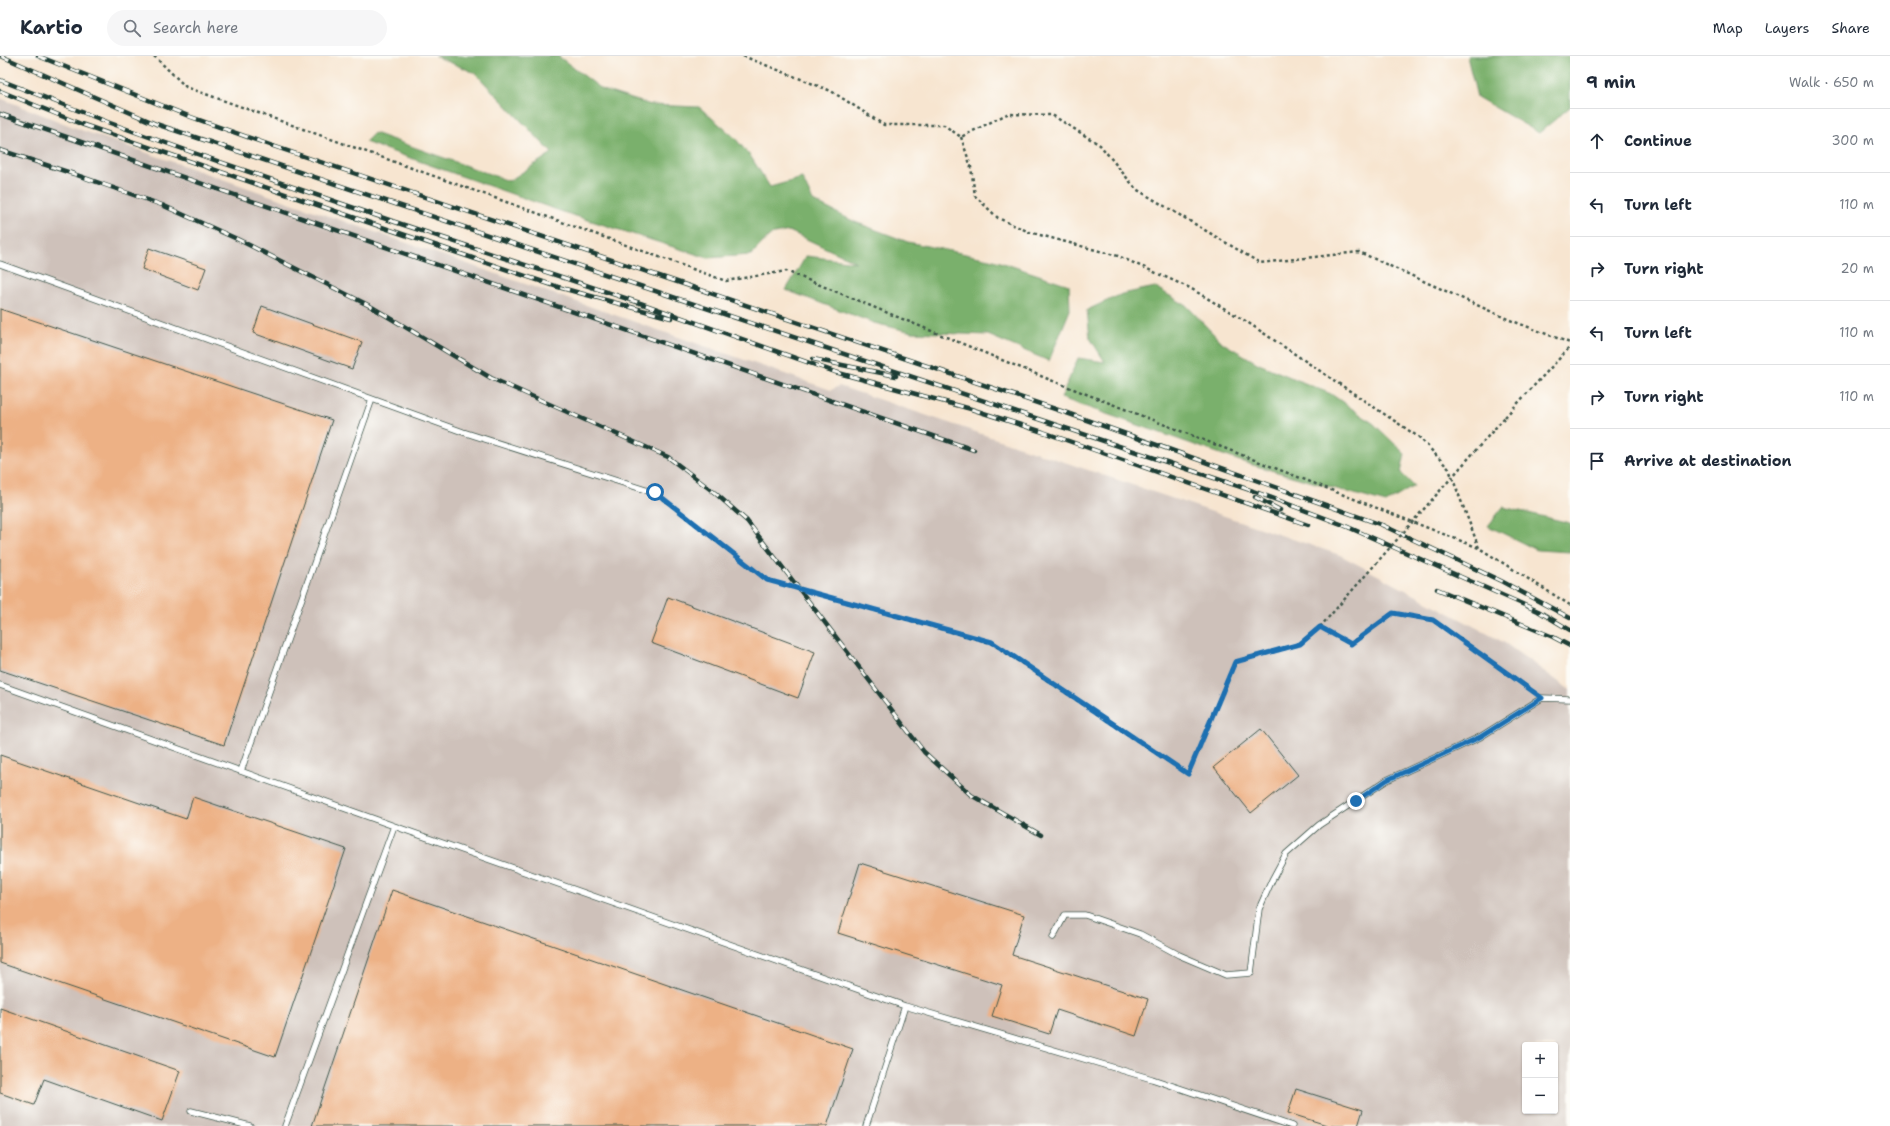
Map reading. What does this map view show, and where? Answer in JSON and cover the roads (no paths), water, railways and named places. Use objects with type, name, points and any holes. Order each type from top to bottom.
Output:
[{"type":"lane","points":[[0,264],[463,432],[655,492]]},
{"type":"lane","points":[[241,771],[372,399]]},
{"type":"lane","points":[[0,685],[905,1006],[1152,1079],[1292,1126]]},
{"type":"lane","points":[[1053,937],[1065,915],[1085,915],[1140,934],[1180,955],[1226,975],[1251,973],[1259,909],[1272,880],[1286,854],[1319,825],[1387,780],[1480,737],[1542,698],[1570,699]]},
{"type":"lane","points":[[284,1126],[394,826]]},
{"type":"lane","points":[[866,1126],[905,1006]]},
{"type":"lane","points":[[191,1111],[250,1126]]},
{"type":"railway","points":[[1,56],[156,124],[1253,491],[1341,524],[1538,611],[1570,630]]},
{"type":"railway","points":[[38,56],[191,117],[270,145],[1064,412],[1382,525],[1501,581],[1570,618]]},
{"type":"railway","points":[[0,80],[110,123],[194,153],[395,222],[643,304],[835,372],[971,409],[1043,432],[1308,525]]},
{"type":"railway","points":[[0,91],[81,124],[558,287],[671,318]]},
{"type":"railway","points":[[0,114],[974,450]]},
{"type":"railway","points":[[0,150],[162,205],[237,239],[370,306],[491,378],[668,457],[715,493],[747,521],[924,752],[971,795],[1041,835]]},
{"type":"railway","points":[[813,359],[896,376]]},
{"type":"railway","points":[[1255,497],[1280,510]]},
{"type":"railway","points":[[1437,589],[1553,637],[1570,646]]}]
